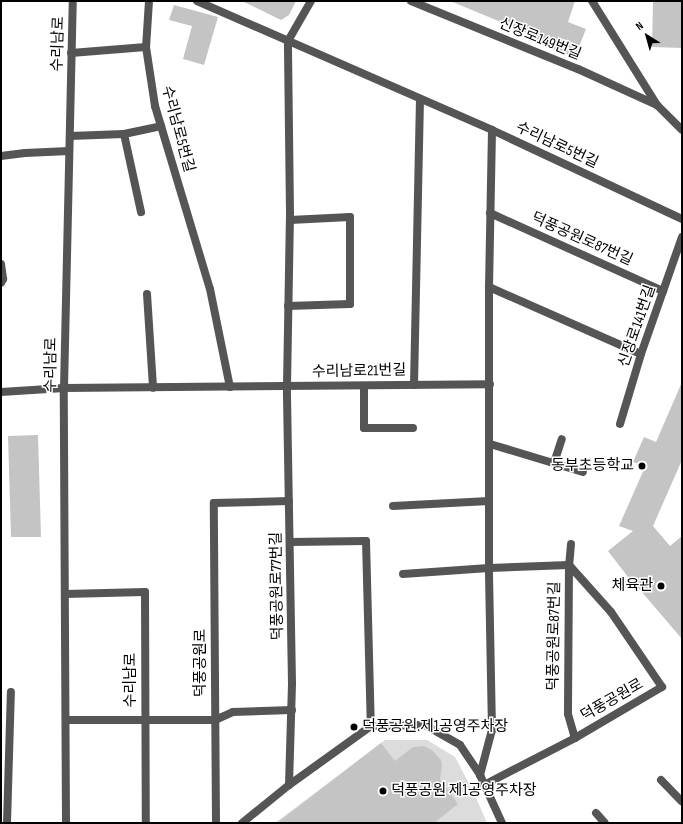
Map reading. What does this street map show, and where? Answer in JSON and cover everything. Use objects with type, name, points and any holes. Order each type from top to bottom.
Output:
[{"type":"street","name":"수리남로","points":[[66,823],[64,388],[73,1]]},
{"type":"street","name":"수리남로5번길","points":[[149,1],[146,47],[154,106],[210,289],[230,387]]},
{"type":"street","name":"수리남로5번길","points":[[197,1],[492,130],[682,219]]},
{"type":"street","points":[[287,386],[290,220],[288,41],[311,1]]},
{"type":"street","name":"신장로149번길","points":[[411,1],[578,69],[657,105]]},
{"type":"street","points":[[592,1],[657,105],[682,130]]},
{"type":"street","points":[[71,53],[146,47]]},
{"type":"street","points":[[414,385],[420,99]]},
{"type":"street","points":[[70,136],[124,134],[161,126]]},
{"type":"street","points":[[480,775],[492,730],[489,568],[489,287],[492,130]]},
{"type":"street","points":[[124,134],[141,212]]},
{"type":"street","points":[[1,156],[25,153],[69,151]]},
{"type":"street","name":"덕풍공원로87번길","points":[[490,213],[663,291]]},
{"type":"street","points":[[288,306],[350,304],[350,217],[290,220]]},
{"type":"street","name":"신장로141번길","points":[[620,424],[641,354],[682,237]]},
{"type":"street","points":[[1,264],[3,279],[1,283]]},
{"type":"street","points":[[489,287],[641,354]]},
{"type":"street","points":[[147,294],[153,388]]},
{"type":"street","name":"수리남로21번길","points":[[1,392],[64,388],[490,384]]},
{"type":"street","name":"덕풍공원로77번길","points":[[287,386],[292,710],[289,785]]},
{"type":"street","points":[[364,386],[364,428],[414,428]]},
{"type":"street","points":[[554,463],[562,439]]},
{"type":"street","points":[[490,444],[583,472]]},
{"type":"street","name":"덕풍공원로","points":[[216,823],[214,504],[289,501]]},
{"type":"street","points":[[392,506],[489,501]]},
{"type":"street","points":[[290,542],[366,541],[371,726]]},
{"type":"street","points":[[569,565],[572,544]]},
{"type":"street","name":"덕풍공원로87번길","points":[[402,574],[489,568],[569,565],[568,714],[575,738]]},
{"type":"street","name":"덕풍공원로","points":[[484,785],[575,738],[662,687],[611,612],[569,565]]},
{"type":"street","name":"수리남로","points":[[65,594],[145,592],[146,720],[66,720]]},
{"type":"street","points":[[7,823],[11,692]]},
{"type":"street","points":[[146,823],[146,720],[215,720],[232,712],[292,710]]},
{"type":"street","points":[[242,823],[289,785],[371,726],[425,725],[460,745],[480,775],[502,823]]},
{"type":"street","points":[[1,727],[10,727]]},
{"type":"street","points":[[661,780],[682,802]]},
{"type":"street","points":[[596,813],[605,823]]},
{"type":"shaded area","name":"덕풍공원 제1공영주차장","points":[[385,740],[427,740],[455,757],[474,793],[487,823],[275,823]]},
{"type":"building","points":[[242,1],[296,1],[289,15],[281,20]]},
{"type":"building","points":[[450,1],[575,1],[568,22],[586,29],[575,57],[528,40],[530,34]]},
{"type":"building","points":[[653,1],[682,1],[682,48],[652,47]]},
{"type":"building","points":[[174,5],[218,17],[204,65],[183,59],[192,26],[169,20]]},
{"type":"building","points":[[682,382],[682,460],[653,526],[670,546],[682,536],[682,639],[628,577],[608,551],[633,531],[619,526],[645,467],[633,462],[644,437],[656,442]]},
{"type":"building","points":[[38,435],[41,537],[11,537],[8,436]]},
{"type":"building","name":"덕풍공원 제1공영주차장","points":[[381,743],[395,761],[413,747],[424,746],[433,751],[441,760],[442,765],[440,779],[458,804],[434,823],[277,823]]},
{"type":"place","name":"동부초등학교","points":[[642,466]]},
{"type":"place","name":"체육관","points":[[661,586]]},
{"type":"place","name":"덕풍공원.제1공영주차장","points":[[354,727]]},
{"type":"place","name":"덕풍공원 제1공영주차장","points":[[383,791]]}]
